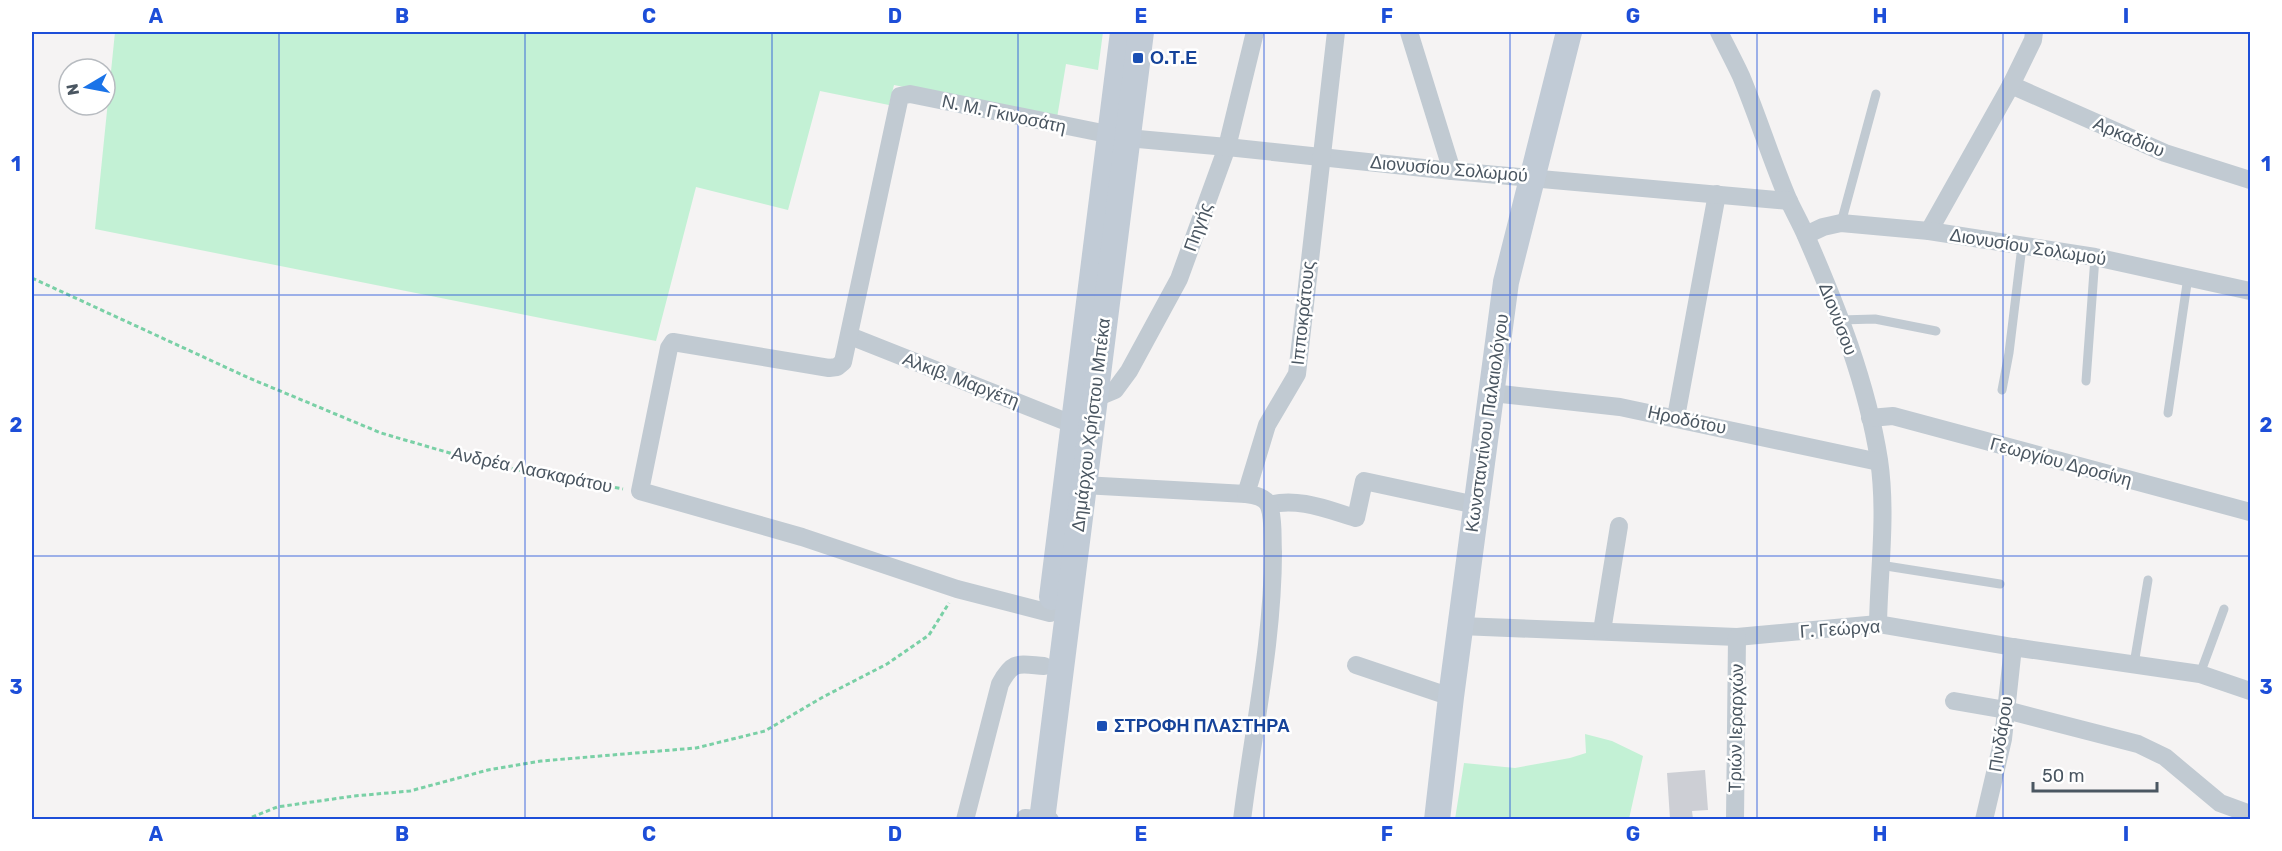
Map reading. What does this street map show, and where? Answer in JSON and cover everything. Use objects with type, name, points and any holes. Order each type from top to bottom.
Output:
[{"type":"main road","name":"Δημάρχου Χρήστου Μπέκα","points":[[1037,819],[1095,394],[1118,137],[1123,32]]},
{"type":"main road","name":"Δημάρχου Χρήστου Μπέκα","points":[[1037,819],[1044,666],[1072,424],[1118,137],[1142,32]]},
{"type":"main road","name":"Κωνσταντίνου Παλαιολόγου","points":[[1437,819],[1506,282],[1569,32]]},
{"type":"street","name":"Πηγής","points":[[1095,394],[1103,395],[1115,390],[1129,371],[1179,279],[1227,147],[1255,32]]},
{"type":"street","name":"Ιπποκράτους","points":[[1246,494],[1267,425],[1297,374],[1336,32]]},
{"type":"street","points":[[1408,32],[1452,171]]},
{"type":"street","name":"Διονύσου","points":[[1719,32],[1743,82],[1789,201],[1806,235],[1857,370],[1870,418],[1879,462],[1882,539],[1878,624]]},
{"type":"street","points":[[1929,231],[2011,85],[2033,40],[2034,32]]},
{"type":"street","name":"Αρκαδίου","points":[[2011,85],[2166,153],[2250,180]]},
{"type":"street","name":"Ν. Μ. Γκινοσάτη","points":[[850,336],[900,96],[910,94],[1118,137]]},
{"type":"street","name":"Διονυσίου Σολωμού","points":[[1118,137],[1452,171],[1789,201]]},
{"type":"street","points":[[1676,417],[1717,194]]},
{"type":"street","name":"Διονυσίου Σολωμού","points":[[1806,235],[1822,227],[1841,224],[1929,231],[2095,257],[2250,291]]},
{"type":"street","points":[[850,336],[843,362],[837,367],[829,368],[673,342],[669,348],[640,491],[802,537],[957,589],[1050,613]]},
{"type":"street","name":"Αλκιβ. Μαργέτη","points":[[850,336],[1072,424]]},
{"type":"street","name":"Ηροδότου","points":[[1492,393],[1620,407],[1676,417],[1879,462]]},
{"type":"street","name":"Γεωργίου Δροσίνη","points":[[1870,418],[1893,416],[2250,512]]},
{"type":"street","points":[[1269,505],[1282,501],[1294,502],[1356,518],[1364,482],[1476,505]]},
{"type":"street","points":[[1083,485],[1246,494],[1264,499],[1269,505],[1272,534],[1271,592],[1242,819]]},
{"type":"street","points":[[1602,631],[1619,526]]},
{"type":"street","name":"Γ. Γεώργα","points":[[1460,626],[1737,637],[1878,624],[2013,647],[2200,674],[2250,691]]},
{"type":"street","name":"Τριών Ιεραρχών","points":[[1735,819],[1737,637]]},
{"type":"street","name":"Πινδάρου","points":[[1984,819],[2002,739],[2013,647]]},
{"type":"street","points":[[965,819],[1000,684],[1008,669],[1019,664],[1044,666]]},
{"type":"street","points":[[1356,664],[1451,697]]},
{"type":"street","points":[[1954,701],[2006,710],[2138,744],[2165,757],[2218,811],[2250,814]]},
{"type":"lane","points":[[1841,224],[1876,94]]},
{"type":"lane","points":[[2002,390],[2009,353],[2022,246]]},
{"type":"lane","points":[[2086,381],[2095,257]]},
{"type":"lane","points":[[2168,413],[2188,277]]},
{"type":"lane","points":[[1839,320],[1875,319],[1936,331]]},
{"type":"lane","points":[[1880,565],[2000,584]]},
{"type":"lane","points":[[2134,664],[2148,580]]},
{"type":"lane","points":[[2200,674],[2224,609]]},
{"type":"path","name":"Ανδρέα Λασκαράτου","points":[[32,278],[249,378],[381,433],[491,465],[640,491]]},
{"type":"path","points":[[245,819],[277,807],[410,791],[488,770],[541,761],[696,748],[765,731],[887,664],[929,635],[957,589]]},
{"type":"green space","name":"Ο.Τ.Ε","points":[[115,32],[1103,32],[1098,70],[1066,64],[1057,118],[894,85],[889,105],[820,91],[788,210],[696,187],[656,341],[95,229],[106,117],[117,117],[117,57],[112,57]]},
{"type":"green space","points":[[1585,734],[1612,741],[1643,756],[1629,819],[1455,819],[1464,763],[1515,768],[1570,758],[1586,753]]},
{"type":"building","points":[[1705,770],[1708,810],[1692,811],[1693,819],[1670,819],[1667,773]]},
{"type":"place","name":"Ο.Τ.Ε","points":[[1138,58]]},
{"type":"place","name":"ΣΤΡΟΦΗ ΠΛΑΣΤΗΡΑ","points":[[1102,726]]}]
